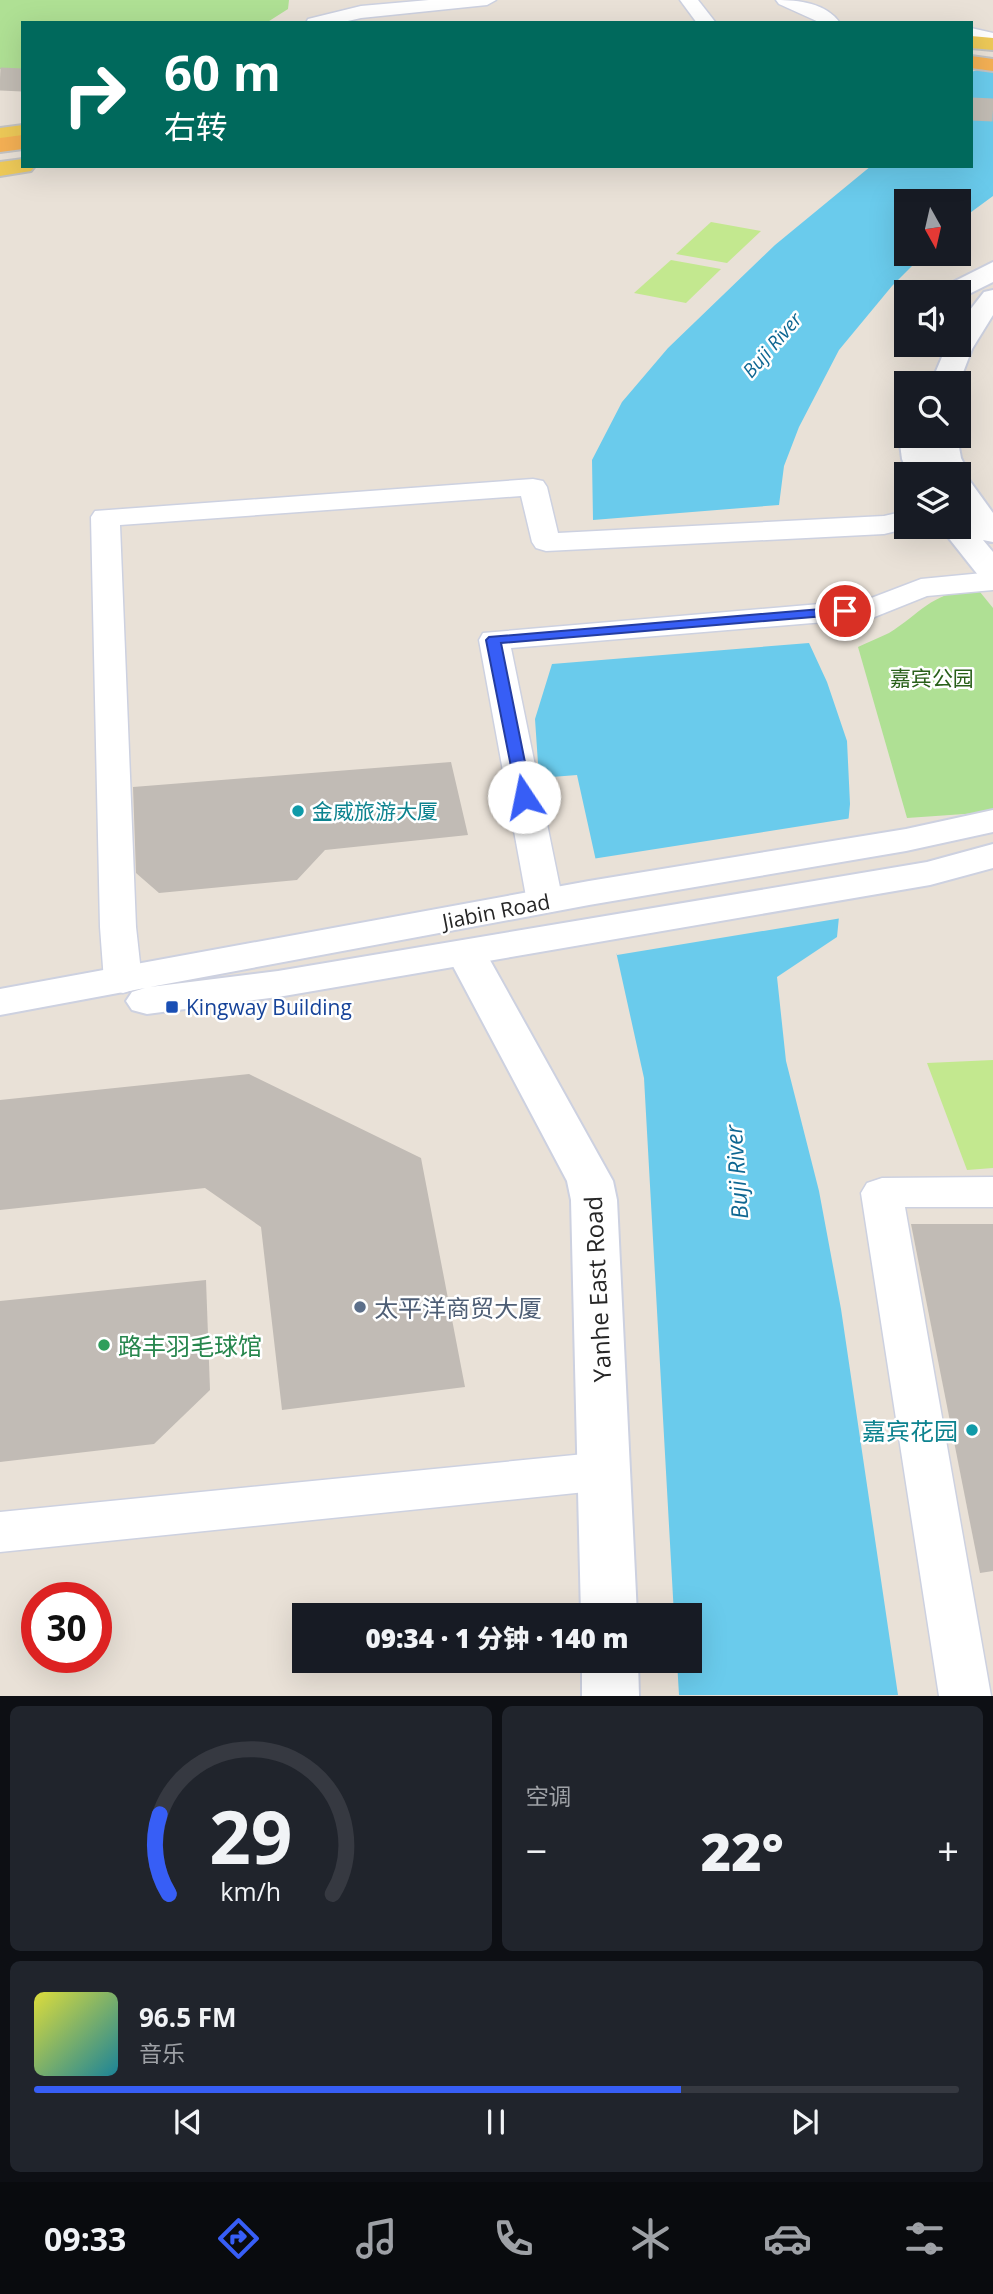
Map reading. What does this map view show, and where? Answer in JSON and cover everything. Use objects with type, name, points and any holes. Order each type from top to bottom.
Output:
[{"type":"highway","points":[[973,50],[993,53]]},
{"type":"highway","points":[[973,62],[993,65]]},
{"type":"highway","points":[[0,145],[21,142]]},
{"type":"highway","points":[[0,157],[21,154]]},
{"type":"main road","points":[[973,42],[993,41]]},
{"type":"main road","points":[[0,135],[21,132]]},
{"type":"main road","points":[[0,169],[21,166]]},
{"type":"main road","points":[[971,285],[993,270]]},
{"type":"main road","points":[[940,371],[993,298]]},
{"type":"main road","points":[[971,505],[993,533]]},
{"type":"main road","points":[[966,539],[993,573]]},
{"type":"main road","name":"Jiabin Road","points":[[0,1026],[466,953],[590,912],[993,821]]},
{"type":"main road","name":"Jiabin Road","points":[[0,1002],[545,902],[590,912],[930,873],[993,856]]},
{"type":"main road","name":"Yanhe East Road","points":[[466,953],[590,1181],[594,1200],[609,1603]]},
{"type":"main road","points":[[610,1673],[611,1696]]},
{"type":"street","points":[[322,21],[335,0]]},
{"type":"street","points":[[322,21],[361,12],[487,0]]},
{"type":"street","points":[[689,0],[705,21]]},
{"type":"street","points":[[785,0],[826,17],[829,21]]},
{"type":"street","points":[[973,35],[993,41]]},
{"type":"street","points":[[123,981],[118,927],[105,517],[533,486],[546,542],[894,523]]},
{"type":"street","points":[[545,902],[494,640],[872,609],[921,588],[993,581]]},
{"type":"street","points":[[965,1696],[882,1194],[993,1192]]},
{"type":"street","points":[[0,1532],[606,1471]]},
{"type":"green space","points":[[0,0],[289,0],[288,9],[269,21],[21,21],[21,72],[0,69]]},
{"type":"green space","points":[[711,222],[761,231],[727,263],[676,254]]},
{"type":"green space","points":[[671,260],[721,269],[686,303],[634,293]]},
{"type":"green space","name":"嘉宾公园","points":[[971,590],[980,592],[993,608],[993,812],[907,818],[858,647],[889,633],[936,600]]},
{"type":"green space","points":[[993,1060],[993,1168],[967,1170],[927,1063]]},
{"type":"water","name":"Buji River","points":[[993,65],[993,196],[971,212],[971,189],[894,189],[894,266],[912,266],[898,280],[894,280],[894,284],[839,350],[799,427],[784,466],[779,505],[593,520],[592,460],[622,402],[668,348],[775,245],[869,168],[973,168],[973,71]]},
{"type":"water","name":"Buji River","points":[[809,643],[827,682],[847,741],[850,804],[837,937],[777,977],[786,1061],[819,1191],[841,1309],[898,1695],[679,1695],[678,1673],[702,1673],[702,1603],[673,1603],[644,1078],[577,775],[539,778],[535,719],[552,664]]},
{"type":"pier","points":[[852,818],[842,918],[617,955],[610,941],[592,859]]},
{"type":"building","name":"金威旅游大厦","points":[[451,762],[468,835],[325,850],[297,880],[159,893],[136,873],[133,787]]},
{"type":"building","name":"太平洋商贸大厦","points":[[249,1074],[421,1158],[465,1387],[282,1410],[261,1227],[205,1188],[0,1210],[0,1100]]},
{"type":"building","name":"嘉宾花园","points":[[911,1224],[993,1224],[993,1571],[980,1573]]},
{"type":"building","name":"路丰羽毛球馆","points":[[206,1280],[210,1390],[154,1444],[0,1462],[0,1301]]},
{"type":"tunnel","points":[[0,79],[21,80]]},
{"type":"tunnel","points":[[973,109],[993,110]]},
{"type":"place","name":"金威旅游大厦","points":[[298,811]]},
{"type":"place","name":"Kingway Building","points":[[172,1007]]},
{"type":"place","name":"太平洋商贸大厦","points":[[360,1307]]},
{"type":"place","name":"路丰羽毛球馆","points":[[104,1345]]},
{"type":"place","name":"嘉宾花园","points":[[972,1430]]},
{"type":"route","points":[[524,797],[494,640],[845,611]]}]
